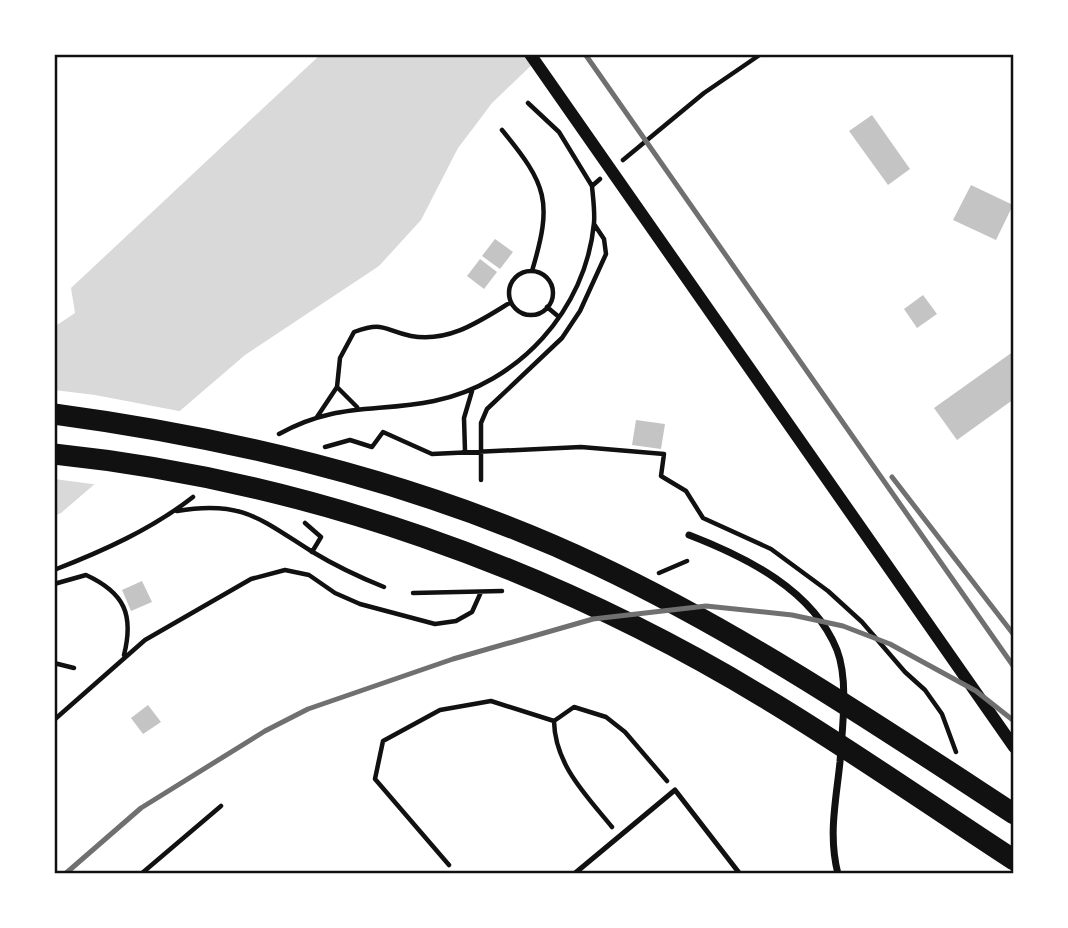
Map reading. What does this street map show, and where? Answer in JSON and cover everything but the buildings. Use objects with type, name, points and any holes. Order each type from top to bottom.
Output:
[{"type":"highway","points":[[54,414],[194,435],[325,467],[447,505],[582,558],[760,651],[1014,814]]},
{"type":"highway","points":[[54,454],[181,473],[324,506],[487,562],[586,603],[765,698],[1014,860]]},
{"type":"street","points":[[530,54],[1014,747]]},
{"type":"street","points":[[689,536],[735,554],[802,597],[838,651],[844,704],[831,828],[838,874]]},
{"type":"lane","points":[[574,874],[676,790],[740,874]]},
{"type":"path","points":[[612,169],[704,93],[761,54]]},
{"type":"path","points":[[273,438],[304,420],[358,407],[433,401],[472,391],[513,367],[545,337],[559,317],[584,264],[594,224],[592,186],[559,132],[528,103]]},
{"type":"path","points":[[502,130],[535,171],[545,210],[532,271],[513,281],[510,287],[511,302]]},
{"type":"path","points":[[592,186],[602,177]]},
{"type":"path","points":[[481,480],[481,423],[487,409],[562,338],[580,311],[606,254],[604,239],[594,224]]},
{"type":"path","points":[[511,302],[528,314],[547,307],[553,295],[550,281],[532,271]]},
{"type":"path","points":[[317,417],[337,387],[341,358],[354,332],[377,324],[412,336],[442,336],[469,328],[511,302]]},
{"type":"path","points":[[547,307],[559,317]]},
{"type":"path","points":[[337,387],[358,407]]},
{"type":"path","points":[[465,451],[464,418],[472,391]]},
{"type":"path","points":[[322,449],[331,443],[350,440],[372,447],[383,432],[432,454],[581,447],[664,454],[661,476],[686,491],[703,519],[771,549],[828,591],[862,622],[942,714],[959,763]]},
{"type":"path","points":[[61,580],[56,569],[128,538],[174,512],[194,496]]},
{"type":"path","points":[[174,512],[201,507],[251,513],[274,525],[312,552],[384,587]]},
{"type":"path","points":[[297,517],[321,537],[312,552]]},
{"type":"path","points":[[54,720],[145,640],[251,579],[285,570],[309,575],[335,593],[360,604],[435,624],[456,621],[472,612],[481,593]]},
{"type":"path","points":[[54,584],[86,575],[112,591],[130,622],[124,656]]},
{"type":"path","points":[[54,663],[74,668]]},
{"type":"path","points":[[449,865],[375,779],[383,741],[440,710],[491,701],[554,721]]},
{"type":"path","points":[[554,721],[574,707],[606,717],[625,732],[676,790]]},
{"type":"path","points":[[554,721],[554,742],[570,774],[619,836]]},
{"type":"path","points":[[141,874],[221,806]]},
{"type":"shaded area","points":[[321,54],[543,54],[492,103],[458,148],[421,220],[379,266],[245,355],[61,513],[54,516],[54,327],[75,313],[71,288]]},
{"type":"pier","points":[[54,390],[184,412],[100,485],[54,479]]},
{"type":"railway","points":[[585,54],[1014,667]]},
{"type":"railway","points":[[892,477],[1014,635]]},
{"type":"railway","points":[[65,874],[141,808],[265,731],[308,709],[453,659],[593,619],[706,606],[792,615],[843,626],[890,644],[976,691],[1014,721]]}]
